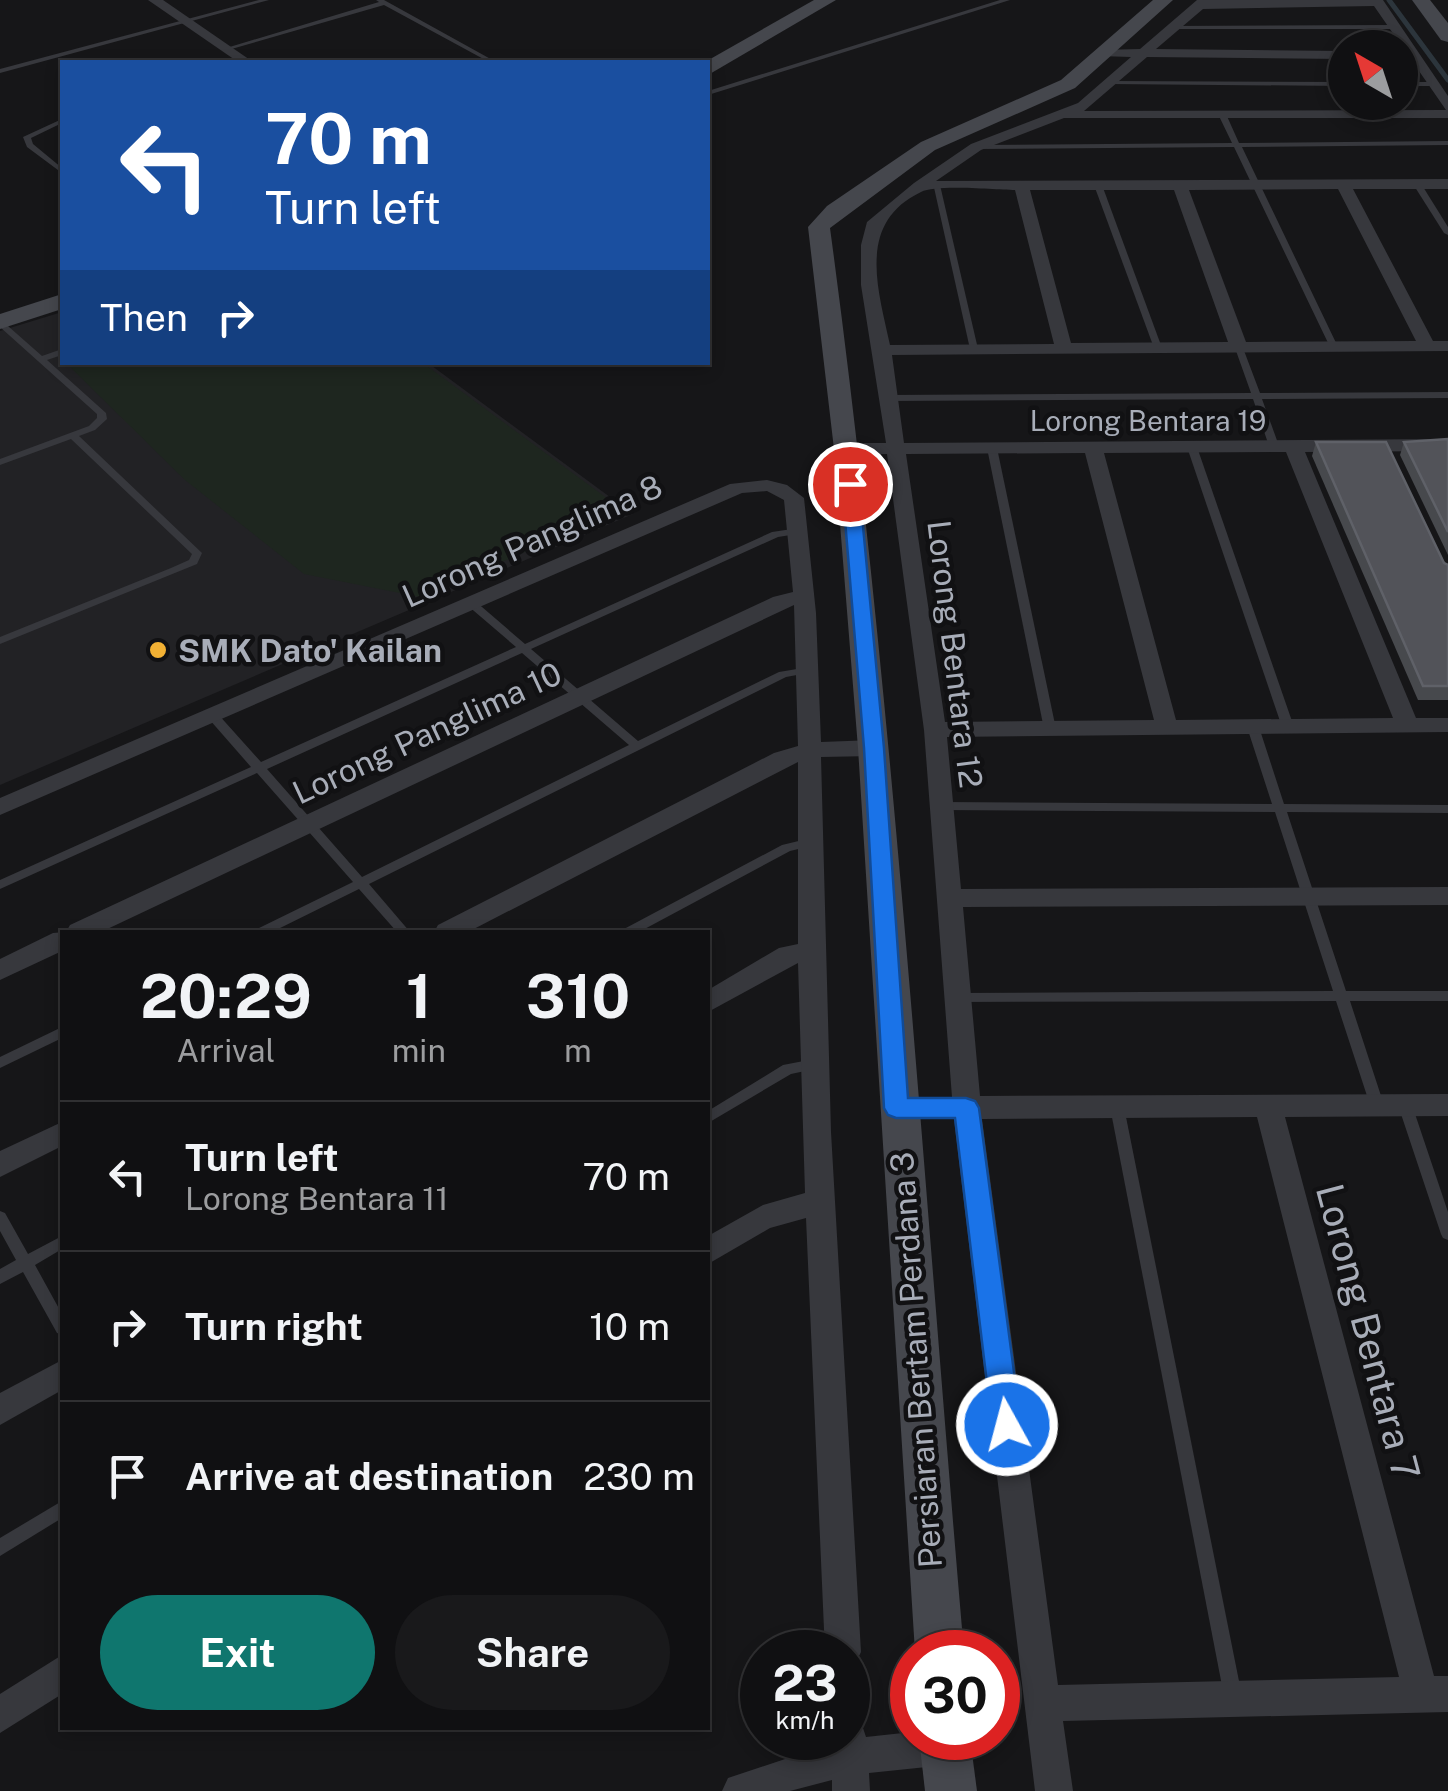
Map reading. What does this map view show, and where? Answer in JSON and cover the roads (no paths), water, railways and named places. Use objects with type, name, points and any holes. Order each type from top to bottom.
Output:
[{"type":"street","points":[[154,0],[243,60]]},
{"type":"street","points":[[710,67],[828,0]]},
{"type":"street","name":"Persiaran Bertam Perdana 3","points":[[937,1630],[896,1108],[874,748],[848,449],[820,227],[835,211],[928,146],[1052,94],[1164,0]]},
{"type":"street","points":[[1422,0],[1448,36]]},
{"type":"street","points":[[1062,114],[1083,106],[1202,3],[1377,1],[1396,30]]},
{"type":"street","points":[[1104,52],[1328,55]]},
{"type":"street","points":[[1062,114],[1448,110],[1434,84],[1418,67]]},
{"type":"street","name":"Lorong Bentara 12","points":[[1054,1791],[966,1108],[935,730],[882,350],[869,285],[869,245],[875,222],[976,147],[1062,114]]},
{"type":"street","points":[[1343,184],[1428,346]]},
{"type":"street","points":[[928,186],[1448,184]]},
{"type":"street","points":[[1021,185],[1064,349]]},
{"type":"street","points":[[1180,185],[1239,348]]},
{"type":"street","points":[[0,322],[60,303]]},
{"type":"street","points":[[882,350],[1448,346]]},
{"type":"street","name":"Lorong Bentara 19","points":[[848,449],[1284,446],[1390,453],[1448,445]]},
{"type":"street","points":[[1284,446],[1408,726]]},
{"type":"street","points":[[1093,447],[1167,728]]},
{"type":"street","name":"Lorong Panglima 8","points":[[0,807],[737,488],[760,484],[782,488],[794,498],[799,531]]},
{"type":"street","points":[[799,531],[813,750],[811,951],[818,1204],[842,1630]]},
{"type":"street","name":"Lorong Panglima 10","points":[[83,930],[780,601],[803,596]]},
{"type":"street","points":[[935,730],[1448,725]]},
{"type":"street","points":[[451,930],[782,758],[813,750],[874,748]]},
{"type":"street","points":[[949,898],[1448,896]]},
{"type":"street","points":[[0,970],[60,941]]},
{"type":"street","points":[[710,1001],[788,955],[811,951]]},
{"type":"street","points":[[896,1108],[1448,1105]]},
{"type":"street","name":"Lorong Bentara 7","points":[[1268,1106],[1435,1695]]},
{"type":"street","points":[[0,1165],[60,1134]]},
{"type":"street","points":[[710,1250],[757,1220],[789,1206],[818,1204]]},
{"type":"street","points":[[0,1410],[60,1375]]},
{"type":"street","points":[[0,1715],[60,1675]]},
{"type":"street","points":[[1042,1702],[1435,1695]]},
{"type":"street","points":[[742,1791],[776,1776],[849,1760]]},
{"type":"lane","points":[[0,71],[266,0]]},
{"type":"lane","points":[[710,92],[1007,0]]},
{"type":"lane","points":[[226,48],[381,1],[489,60]]},
{"type":"lane","points":[[1170,28],[1395,27]]},
{"type":"lane","points":[[1112,82],[1328,84]]},
{"type":"lane","points":[[1418,84],[1434,84]]},
{"type":"lane","points":[[1222,114],[1334,347]]},
{"type":"lane","points":[[60,122],[27,137],[30,145],[60,170]]},
{"type":"lane","points":[[976,147],[1448,144]]},
{"type":"lane","points":[[1417,184],[1448,232]]},
{"type":"lane","points":[[1098,185],[1158,348]]},
{"type":"lane","points":[[928,186],[974,350]]},
{"type":"lane","points":[[0,322],[101,413],[102,419],[92,428],[0,462]]},
{"type":"lane","points":[[1239,348],[1256,396],[1284,446]]},
{"type":"lane","points":[[41,360],[60,353]]},
{"type":"lane","points":[[888,398],[1448,395]]},
{"type":"lane","points":[[0,641],[193,562],[197,553],[73,436]]},
{"type":"lane","points":[[1192,447],[1288,727]]},
{"type":"lane","points":[[992,448],[1050,729]]},
{"type":"lane","points":[[0,885],[776,534],[799,531]]},
{"type":"lane","points":[[472,603],[637,746]]},
{"type":"lane","points":[[266,930],[783,674],[810,670]]},
{"type":"lane","points":[[214,716],[402,930]]},
{"type":"lane","points":[[1253,727],[1341,996],[1448,1234]]},
{"type":"lane","points":[[941,806],[1448,809]]},
{"type":"lane","points":[[633,930],[786,848],[810,842]]},
{"type":"lane","points":[[958,998],[1448,996]]},
{"type":"lane","points":[[0,1063],[60,1033]]},
{"type":"lane","points":[[710,1117],[788,1069],[814,1064]]},
{"type":"lane","points":[[1117,1107],[1233,1698]]},
{"type":"lane","points":[[0,1218],[60,1324]]},
{"type":"lane","points":[[0,1277],[60,1243]]},
{"type":"lane","points":[[0,1548],[60,1510]]},
{"type":"waterway","points":[[1389,0],[1448,80]]},
{"type":"place","name":"SMK Dato' Kailan","points":[[158,650]]}]
